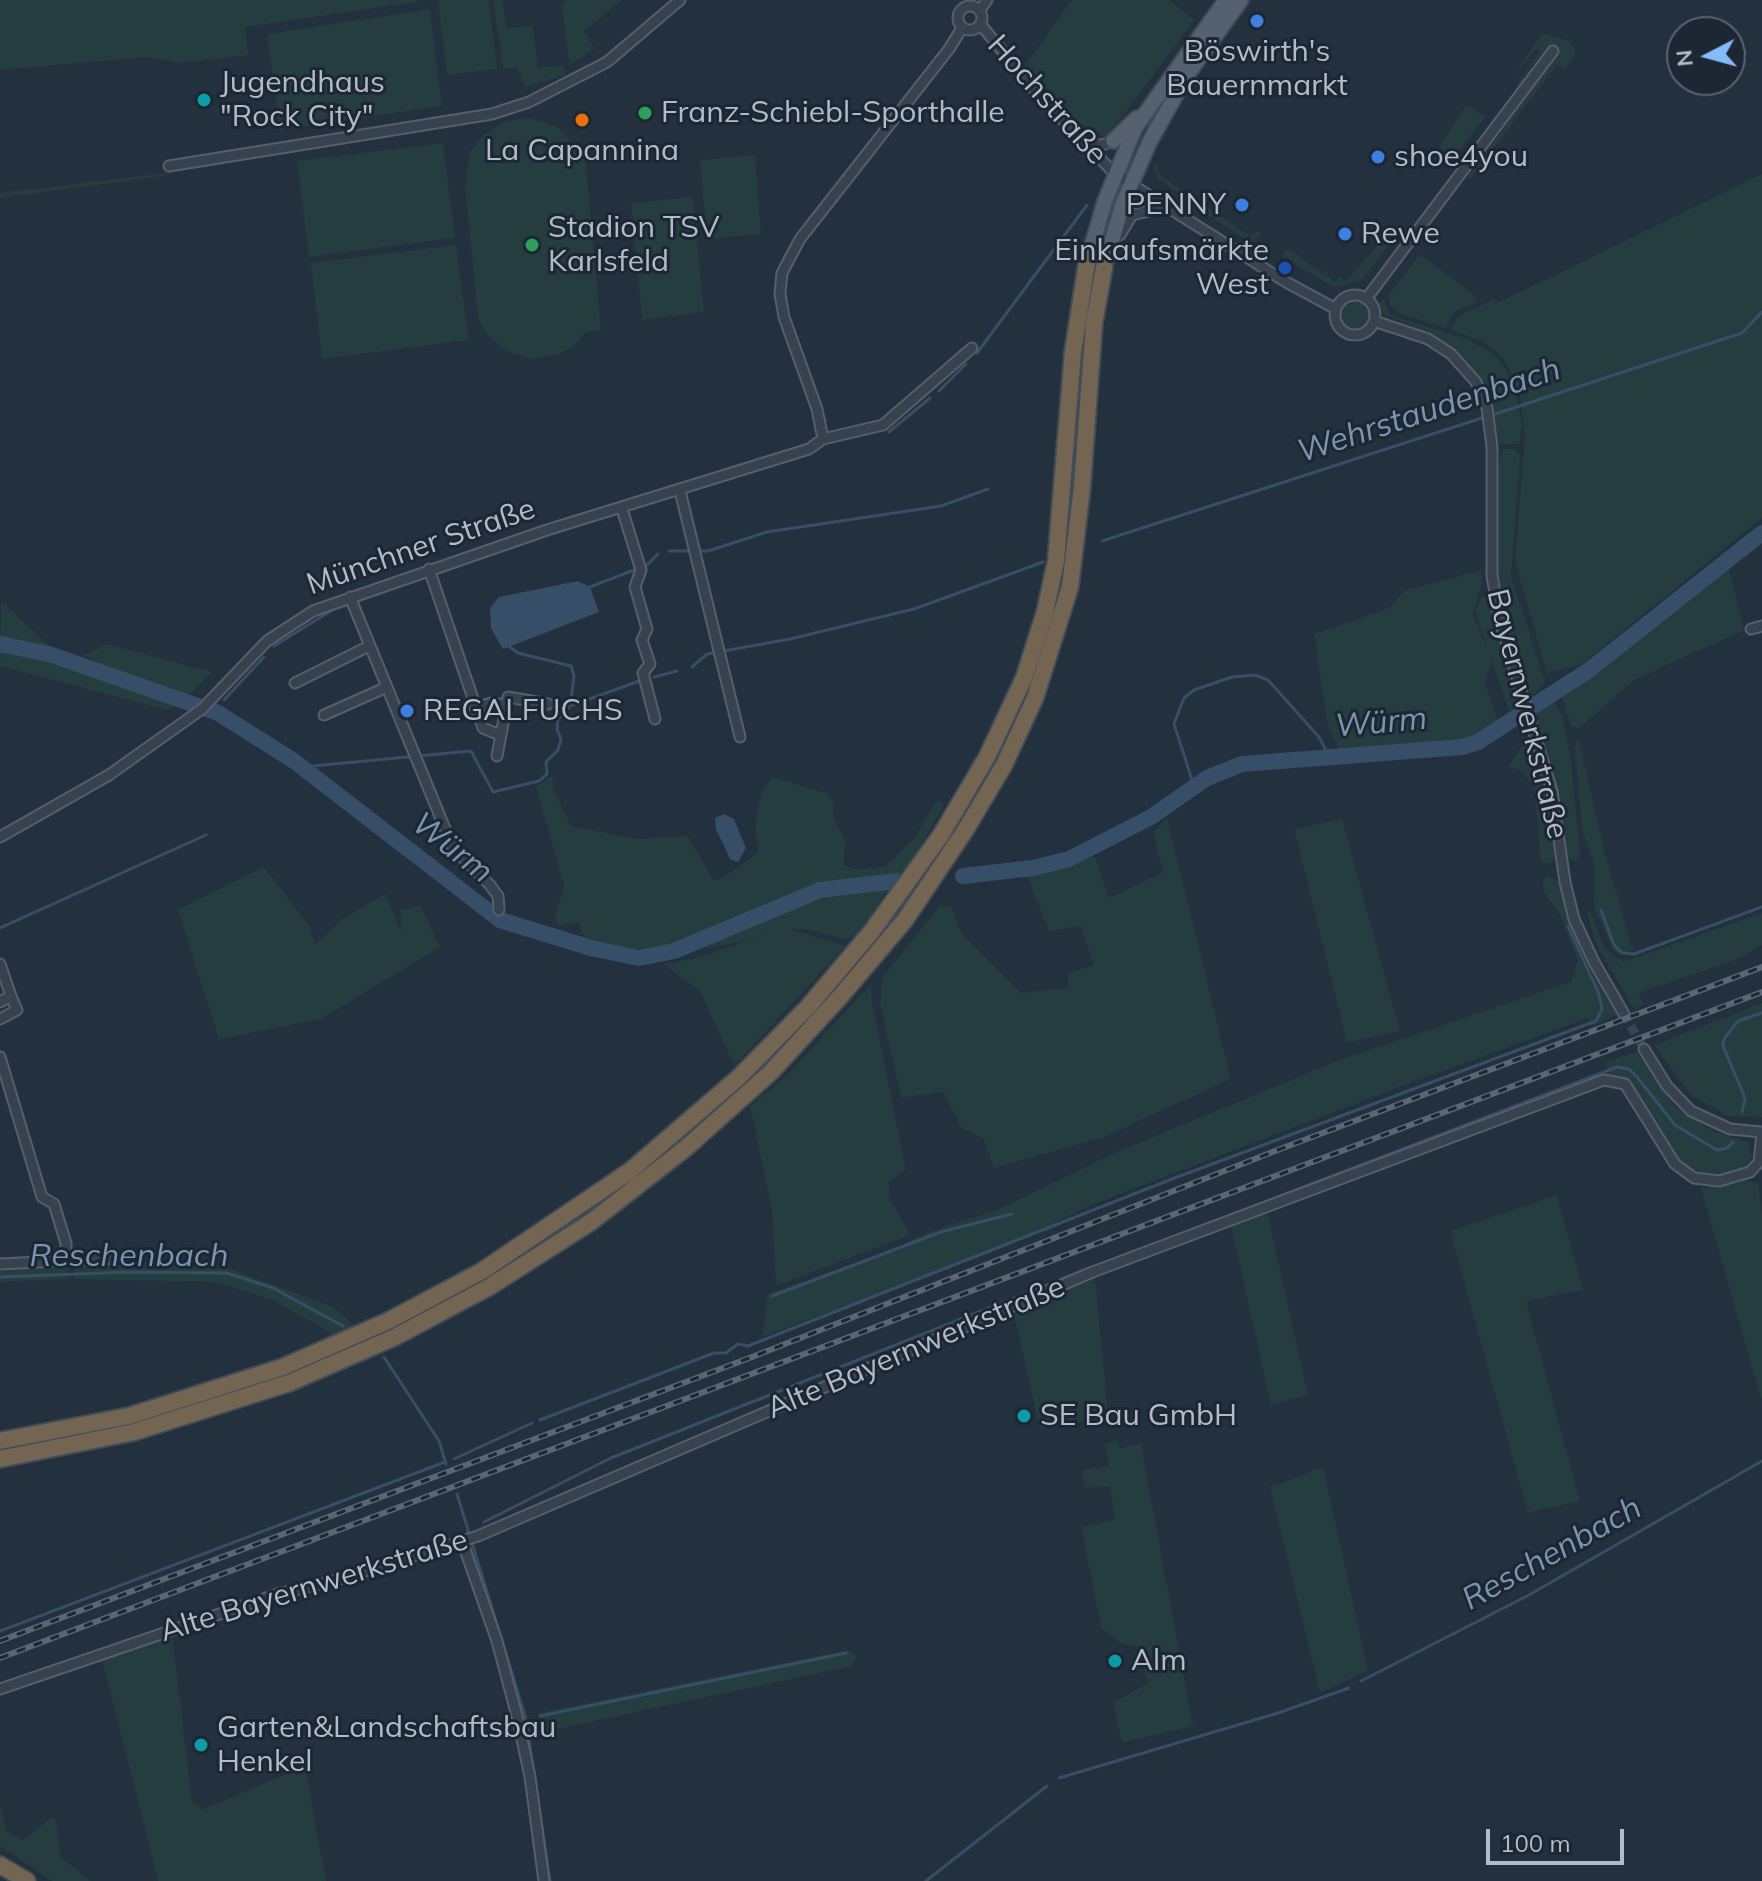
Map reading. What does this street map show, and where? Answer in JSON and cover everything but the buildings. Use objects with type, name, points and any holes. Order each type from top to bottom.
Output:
[{"type":"highway","points":[[0,1441],[129,1416],[283,1367],[388,1321],[482,1271],[630,1171],[738,1078],[808,1007],[872,931],[946,827],[999,735],[1031,658],[1045,612],[1060,534],[1073,352],[1087,262]]},
{"type":"highway","points":[[0,1459],[134,1432],[289,1383],[395,1337],[489,1287],[591,1222],[687,1147],[771,1072],[830,1009],[905,920],[949,855],[1004,765],[1035,698],[1070,587],[1081,500],[1094,323],[1104,268]]},
{"type":"highway","points":[[0,1865],[27,1881]]},
{"type":"main road","points":[[1104,268],[1130,184],[1226,0]]},
{"type":"main road","points":[[1113,141],[1151,104],[1217,22],[1241,0]]},
{"type":"main road","points":[[1087,262],[1115,174],[1151,104]]},
{"type":"street","points":[[169,166],[492,114],[529,102],[607,62],[680,0]]},
{"type":"street","name":"Hochstraße","points":[[955,0],[962,9]]},
{"type":"street","points":[[962,28],[974,30],[981,25],[980,10],[987,0]]},
{"type":"street","points":[[962,28],[958,17],[962,9],[969,6],[980,10]]},
{"type":"street","name":"Hochstraße","points":[[981,25],[1084,144],[1115,174]]},
{"type":"street","points":[[823,439],[817,409],[784,317],[780,294],[782,273],[800,239],[949,49],[962,28]]},
{"type":"street","points":[[1366,299],[1553,51]]},
{"type":"street","points":[[1084,144],[1102,145],[1113,141]]},
{"type":"street","points":[[1115,174],[1130,184]]},
{"type":"street","name":"Bayernwerkstraße","points":[[1130,184],[1286,282],[1336,309],[1336,322],[1350,334],[1362,333],[1374,321],[1428,339],[1451,354],[1476,382],[1491,425],[1492,575],[1499,618],[1552,791],[1565,882],[1574,919],[1624,1014]]},
{"type":"street","points":[[1108,251],[1132,215],[1166,207]]},
{"type":"street","points":[[1336,309],[1350,296],[1366,299],[1373,306],[1374,321]]},
{"type":"street","name":"Münchner Straße","points":[[0,837],[109,775],[202,709],[277,634],[313,611],[429,569],[809,449],[823,439],[883,425],[972,348]]},
{"type":"street","points":[[680,491],[740,737]]},
{"type":"street","points":[[622,509],[641,567],[635,587],[647,629],[642,640],[650,664],[643,673],[655,719]]},
{"type":"street","points":[[429,569],[483,728],[500,735]]},
{"type":"street","points":[[350,597],[453,848],[490,885],[498,896],[499,910]]},
{"type":"street","points":[[1751,629],[1762,626]]},
{"type":"street","points":[[295,683],[369,646]]},
{"type":"street","points":[[324,715],[387,687]]},
{"type":"street","points":[[497,756],[508,697],[548,704]]},
{"type":"street","points":[[475,708],[491,703],[506,705]]},
{"type":"street","points":[[0,964],[17,1010],[0,1019]]},
{"type":"street","points":[[0,1002],[11,996]]},
{"type":"street","points":[[1644,1049],[1667,1086],[1691,1111],[1721,1127],[1762,1133]]},
{"type":"street","points":[[0,1057],[42,1197],[54,1204],[66,1243],[66,1258]]},
{"type":"street","name":"Alte Bayernwerkstraße","points":[[0,1689],[268,1597],[330,1582],[469,1539],[1090,1273],[1604,1080],[1625,1084],[1675,1164],[1694,1178],[1719,1181],[1750,1172],[1759,1162],[1762,1133]]},
{"type":"street","points":[[47,1262],[66,1243]]},
{"type":"street","points":[[0,1264],[66,1258],[117,1258]]},
{"type":"street","points":[[469,1539],[517,1716],[544,1881]]},
{"type":"green space","points":[[0,0],[417,2],[245,27],[248,55],[183,63],[147,57],[0,70]]},
{"type":"green space","points":[[438,0],[489,0],[497,69],[447,75]]},
{"type":"green space","points":[[493,0],[502,0],[507,28],[533,26],[538,68],[564,65],[565,75],[525,87],[517,68],[503,68]]},
{"type":"green space","points":[[565,0],[622,0],[584,31],[595,49],[569,65],[562,6]]},
{"type":"green space","points":[[1072,0],[1169,0],[1194,20],[1107,137],[1089,131],[1042,90],[1024,67]]},
{"type":"green space","points":[[430,9],[442,106],[280,130],[267,34]]},
{"type":"green space","points":[[1543,33],[1569,41],[1577,52],[1564,70],[1557,64],[1470,180],[1467,178],[1558,54],[1546,48],[1523,78],[1524,82],[1515,86],[1540,52],[1536,49],[1507,84]]},
{"type":"green space","points":[[1466,105],[1485,117],[1448,165],[1434,155]]},
{"type":"green space","name":"Stadion TSV Karlsfeld","points":[[530,118],[558,127],[580,152],[585,152],[601,330],[585,332],[574,346],[557,355],[531,359],[504,350],[487,334],[478,319],[465,185],[470,152],[483,135],[507,121]]},
{"type":"green space","points":[[443,143],[455,238],[309,257],[297,161]]},
{"type":"green space","points":[[755,155],[761,234],[707,239],[700,160]]},
{"type":"green space","points":[[1156,164],[1161,176],[1250,236],[1257,231],[1261,234],[1252,243],[1205,213],[1158,179],[1153,166]]},
{"type":"green space","points":[[174,172],[170,175],[0,198],[0,193]]},
{"type":"green space","points":[[1762,174],[1762,518],[1581,665],[1547,673],[1515,561],[1525,436],[1520,394],[1503,358],[1484,342],[1450,330],[1459,315],[1493,300],[1495,304]]},
{"type":"green space","points":[[693,197],[704,312],[642,320],[631,203]]},
{"type":"green space","points":[[1386,235],[1395,237],[1362,280],[1335,288],[1282,257],[1288,248],[1323,274],[1328,268],[1326,275],[1335,282],[1340,277],[1347,281]]},
{"type":"green space","points":[[456,245],[469,340],[322,359],[311,263]]},
{"type":"green space","points":[[1420,254],[1472,293],[1478,302],[1454,312],[1445,328],[1400,314],[1390,305],[1389,294]]},
{"type":"green space","points":[[1383,298],[1390,315],[1464,338],[1492,353],[1506,369],[1516,395],[1522,424],[1519,444],[1502,444],[1498,440],[1490,398],[1462,356],[1428,332],[1384,315],[1379,305]]},
{"type":"green space","points":[[1355,300],[1365,305],[1370,315],[1365,325],[1355,330],[1345,325],[1340,315],[1345,305]]},
{"type":"green space","points":[[1504,449],[1514,449],[1520,456],[1511,576],[1545,682],[1530,699],[1506,625],[1497,575],[1496,467]]},
{"type":"green space","points":[[1729,569],[1744,630],[1634,680],[1578,729],[1571,726],[1562,697]]},
{"type":"green space","points":[[1481,570],[1482,583],[1473,614],[1492,660],[1485,683],[1498,723],[1475,738],[1340,751],[1327,723],[1314,634],[1389,608],[1404,591]]},
{"type":"green space","points":[[1481,597],[1489,597],[1491,602],[1516,693],[1519,707],[1509,711],[1475,612]]},
{"type":"green space","points":[[1,601],[55,651],[93,663],[94,659],[82,656],[107,644],[212,672],[192,693],[167,710],[0,666]]},
{"type":"green space","points":[[1549,689],[1563,718],[1571,762],[1580,854],[1576,861],[1568,857],[1560,804],[1531,703]]},
{"type":"green space","points":[[1528,736],[1553,821],[1554,858],[1550,864],[1541,862],[1534,787],[1520,770],[1508,767]]},
{"type":"green space","points":[[1578,736],[1605,854],[1633,950],[1619,955],[1613,949],[1594,907],[1595,867],[1582,829],[1575,748]]},
{"type":"green space","points":[[552,775],[553,788],[571,826],[637,839],[688,836],[713,880],[723,878],[758,852],[755,822],[762,792],[773,777],[828,794],[833,802],[833,818],[845,840],[844,865],[858,870],[885,866],[915,837],[935,803],[940,800],[944,805],[910,865],[885,893],[866,928],[856,936],[843,939],[806,929],[790,929],[846,946],[734,1066],[700,991],[663,964],[697,958],[782,929],[742,942],[699,949],[625,949],[585,938],[578,922],[558,926],[555,916],[564,885],[536,787]]},
{"type":"green space","points":[[1167,818],[1231,1079],[1104,1137],[994,1168],[984,1139],[962,1129],[943,1092],[901,1098],[880,1004],[882,978],[940,905],[951,907],[962,934],[1021,993],[1068,988],[1068,973],[1094,965],[1081,926],[1049,931],[1027,876],[1095,856],[1109,898],[1163,872],[1153,833]]},
{"type":"green space","points":[[1342,819],[1400,1031],[1347,1043],[1294,829]]},
{"type":"green space","points":[[264,867],[309,925],[315,945],[342,919],[385,894],[401,932],[401,910],[420,905],[440,947],[321,1019],[219,1039],[178,910]]},
{"type":"green space","points":[[1548,876],[1558,881],[1583,957],[1617,1015],[1591,1026],[1588,1018],[1397,1088],[1094,1204],[1008,1246],[762,1337],[768,1294],[895,1249],[926,1233],[994,1211],[1119,1151],[1339,1060],[1571,982],[1578,960],[1560,915],[1544,892],[1543,881]]},
{"type":"green space","points":[[1587,912],[1590,912],[1605,948],[1623,962],[1762,913],[1762,945],[1741,958],[1639,993],[1644,1004],[1634,1009],[1595,942]]},
{"type":"green space","points":[[871,983],[872,1002],[906,1170],[889,1181],[889,1197],[910,1235],[776,1286],[772,1210],[750,1107],[791,1071]]},
{"type":"green space","points":[[1762,1003],[1762,1117],[1727,1116],[1691,1095],[1654,1045]]},
{"type":"green space","points":[[1637,1051],[1675,1107],[1713,1131],[1749,1143],[1752,1156],[1748,1165],[1723,1176],[1707,1176],[1679,1162],[1636,1090],[1627,1079],[1610,1076],[1605,1063]]},
{"type":"green space","points":[[1745,1180],[1758,1183],[1762,1213],[1762,1402],[1701,1188]]},
{"type":"green space","points":[[1557,1195],[1583,1290],[1526,1301],[1580,1501],[1528,1513],[1450,1231]]},
{"type":"green space","points":[[1267,1211],[1308,1395],[1271,1405],[1231,1225]]},
{"type":"green space","points":[[127,1260],[228,1268],[334,1307],[357,1328],[338,1337],[271,1299],[215,1282],[74,1279],[76,1262]]},
{"type":"green space","points":[[69,1262],[67,1279],[0,1282],[0,1271]]},
{"type":"green space","points":[[1095,1278],[1108,1413],[1102,1419],[1040,1429],[1013,1310]]},
{"type":"green space","points":[[1116,1439],[1120,1448],[1141,1444],[1193,1726],[1122,1743],[1113,1703],[1148,1683],[1139,1647],[1121,1644],[1101,1628],[1081,1527],[1115,1520],[1110,1486],[1085,1488],[1082,1470],[1109,1466],[1105,1444]]},
{"type":"green space","points":[[1323,1467],[1368,1671],[1320,1693],[1270,1487]]},
{"type":"green space","points":[[172,1634],[192,1801],[202,1810],[305,1766],[326,1881],[158,1881],[102,1659]]},
{"type":"green space","points":[[848,1650],[857,1657],[852,1666],[543,1732],[539,1713]]},
{"type":"green space","points":[[0,1805],[7,1831],[23,1840],[55,1815],[61,1857],[90,1881],[52,1881],[0,1846]]},
{"type":"water","points":[[578,581],[590,587],[599,612],[503,649],[491,628],[490,608],[499,597]]},
{"type":"water","points":[[724,814],[734,819],[746,848],[738,862],[730,859],[716,829],[715,818]]},
{"type":"waterway","points":[[977,353],[1087,205]]},
{"type":"waterway","name":"Wehrstaudenbach","points":[[1492,415],[1742,333],[1762,312]]},
{"type":"waterway","points":[[939,391],[966,364]]},
{"type":"waterway","points":[[889,432],[930,398]]},
{"type":"waterway","name":"Wehrstaudenbach","points":[[1102,541],[1485,417]]},
{"type":"waterway","points":[[669,551],[708,551],[767,532],[941,506],[988,489]]},
{"type":"waterway","name":"Würm","points":[[963,876],[1033,868],[1069,859],[1151,817],[1207,778],[1242,764],[1462,747],[1478,742],[1589,670],[1762,533]]},
{"type":"waterway","points":[[590,587],[647,565],[658,554]]},
{"type":"waterway","name":"Wehrstaudenbach","points":[[692,667],[707,654],[790,639],[914,609],[1043,562]]},
{"type":"waterway","points":[[359,600],[380,592]]},
{"type":"waterway","points":[[274,646],[334,609]]},
{"type":"waterway","name":"Würm","points":[[0,644],[49,654],[218,713],[294,761],[500,920],[591,948],[639,958],[674,951],[820,890],[897,881]]},
{"type":"waterway","points":[[510,647],[518,653],[571,666],[574,676],[570,706]]},
{"type":"waterway","points":[[224,700],[264,657]]},
{"type":"waterway","name":"Wehrstaudenbach","points":[[654,677],[677,671]]},
{"type":"waterway","points":[[1194,786],[1174,724],[1184,698],[1194,690],[1232,677],[1255,675],[1268,680],[1319,737],[1329,756]]},
{"type":"waterway","points":[[302,767],[471,751],[493,792],[539,781],[547,774],[546,762],[558,750],[561,739],[557,729],[558,719],[570,706],[642,680]]},
{"type":"waterway","name":"Würm","points":[[211,710],[214,707]]},
{"type":"waterway","points":[[0,928],[206,835]]},
{"type":"waterway","points":[[1601,910],[1614,945],[1622,953],[1634,954],[1762,907]]},
{"type":"waterway","points":[[540,1420],[714,1353],[726,1353],[738,1344],[748,1346],[1172,1179],[1596,1021],[1602,1009],[1599,994],[1568,926]]},
{"type":"waterway","points":[[1742,1112],[1745,1098],[1723,1046],[1724,1039],[1738,1021],[1762,1013]]},
{"type":"waterway","points":[[1121,1257],[1617,1067],[1629,1069],[1675,1125],[1717,1150],[1727,1148],[1733,1142]]},
{"type":"waterway","points":[[772,1296],[941,1232],[1012,1214]]},
{"type":"waterway","points":[[484,1522],[611,1458],[1087,1269]]},
{"type":"waterway","name":"Reschenbach","points":[[0,1277],[128,1272],[227,1273],[273,1288],[343,1326]]},
{"type":"waterway","name":"Reschenbach","points":[[384,1357],[439,1441],[446,1464]]},
{"type":"waterway","points":[[454,1459],[532,1423]]},
{"type":"waterway","name":"Reschenbach","points":[[1361,1681],[1529,1595],[1762,1461]]},
{"type":"waterway","points":[[0,1631],[445,1462]]},
{"type":"waterway","name":"Reschenbach","points":[[457,1494],[526,1719],[550,1881]]},
{"type":"waterway","points":[[540,1716],[846,1653]]},
{"type":"waterway","name":"Reschenbach","points":[[1059,1778],[1278,1713],[1349,1688]]},
{"type":"waterway","name":"Reschenbach","points":[[926,1881],[1047,1786]]},
{"type":"tunnel","points":[[1624,1014],[1644,1049]]},
{"type":"railway","points":[[0,1641],[752,1357],[1275,1151],[1762,967]]},
{"type":"railway","points":[[0,1658],[1762,992]]},
{"type":"place","name":"Böswirth's Bauernmarkt","points":[[1257,21]]},
{"type":"place","name":"Jugendhaus \"Rock City\"","points":[[204,100]]},
{"type":"place","name":"Franz-Schiebl-Sporthalle","points":[[645,113]]},
{"type":"place","name":"La Capannina","points":[[582,120]]},
{"type":"place","name":"shoe4you","points":[[1378,157]]},
{"type":"place","name":"PENNY","points":[[1242,205]]},
{"type":"place","name":"Rewe","points":[[1345,234]]},
{"type":"place","name":"Stadion TSV Karlsfeld","points":[[532,245]]},
{"type":"place","name":"Einkaufsmärkte West","points":[[1285,268]]},
{"type":"place","name":"REGALFUCHS","points":[[407,711]]},
{"type":"place","name":"SE Bau GmbH","points":[[1024,1416]]},
{"type":"place","name":"Alm","points":[[1115,1661]]},
{"type":"place","name":"Garten&Landschaftsbau Henkel","points":[[201,1745]]}]
